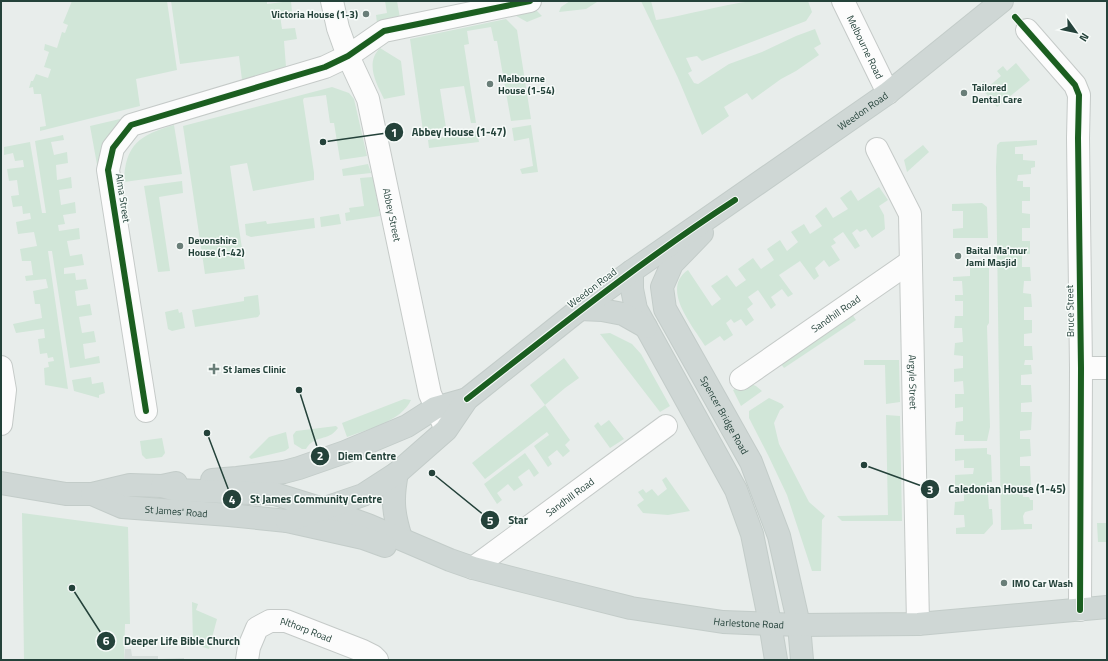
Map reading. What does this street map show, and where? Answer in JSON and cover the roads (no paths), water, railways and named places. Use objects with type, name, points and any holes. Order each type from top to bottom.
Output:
[{"type":"main road","name":"Weedon Road","points":[[323,509],[363,495],[397,473],[446,430],[468,399],[580,309],[632,271],[888,93],[1002,1]]},
{"type":"main road","name":"Spencer Bridge Road","points":[[735,200],[672,264],[662,287],[664,303],[665,309],[751,462],[779,536],[799,625],[802,660]]},
{"type":"main road","points":[[632,271],[632,289],[636,309],[736,490],[752,534],[776,660]]},
{"type":"main road","points":[[580,309],[602,310],[623,314],[646,327]]},
{"type":"main road","name":"Weedon Road","points":[[284,472],[345,452],[407,426],[435,408],[468,399]]},
{"type":"main road","name":"St James' Road","points":[[162,486],[182,481],[237,478],[284,472]]},
{"type":"main road","points":[[397,473],[393,498],[401,538]]},
{"type":"main road","name":"St James' Road","points":[[1,483],[66,494],[92,494],[130,485],[162,486],[177,490],[275,494],[323,509]]},
{"type":"main road","name":"St James' Road","points":[[92,494],[122,507],[287,521],[363,538],[399,551],[450,560]]},
{"type":"main road","name":"Harlestone Road","points":[[323,509],[368,525],[450,560],[473,568],[631,608],[723,622],[799,625],[918,624],[1080,610],[1107,606]]},
{"type":"main road","name":"St James' Road","points":[[287,521],[323,509]]},
{"type":"street","name":"Abbey Street","points":[[332,1],[338,28],[348,56],[368,99],[430,394],[446,430]]},
{"type":"street","points":[[348,56],[384,31],[530,1]]},
{"type":"street","name":"Melbourne Road","points":[[843,1],[888,93]]},
{"type":"street","name":"Bruce Street","points":[[1027,30],[1075,85],[1079,95],[1078,138],[1081,368],[1080,610]]},
{"type":"street","name":"Alma Street","points":[[146,411],[108,170],[113,148],[131,125],[325,67],[348,56]]},
{"type":"street","name":"Argyle Street","points":[[877,149],[910,214],[918,624]]},
{"type":"street","name":"Sandhill Road","points":[[740,379],[910,262]]},
{"type":"street","points":[[1,367],[5,390],[1,424]]},
{"type":"street","points":[[1081,368],[1107,368]]},
{"type":"street","name":"Sandhill Road","points":[[473,568],[666,426]]},
{"type":"street","name":"Althorp Road","points":[[247,660],[249,647],[257,628],[270,621],[286,622],[370,656]]},
{"type":"place","name":"Victoria House (1-3)","points":[[366,14]]},
{"type":"place","name":"Melbourne House (1-54)","points":[[490,84]]},
{"type":"place","name":"Tailored Dental Care","points":[[964,93]]},
{"type":"place","name":"Abbey House (1-47)","points":[[323,142]]},
{"type":"place","name":"Devonshire House (1-42)","points":[[180,246]]},
{"type":"place","name":"Baital Ma'mur Jami Masjid","points":[[958,256]]},
{"type":"place","name":"St James Clinic","points":[[214,369]]},
{"type":"place","name":"Diem Centre","points":[[299,390]]},
{"type":"place","name":"St James Community Centre","points":[[207,433]]},
{"type":"place","name":"Caledonian House (1-45)","points":[[864,465]]},
{"type":"place","name":"Star","points":[[432,473]]},
{"type":"place","name":"IMO Car Wash","points":[[1004,583]]},
{"type":"place","name":"Deeper Life Bible Church","points":[[72,588]]}]
